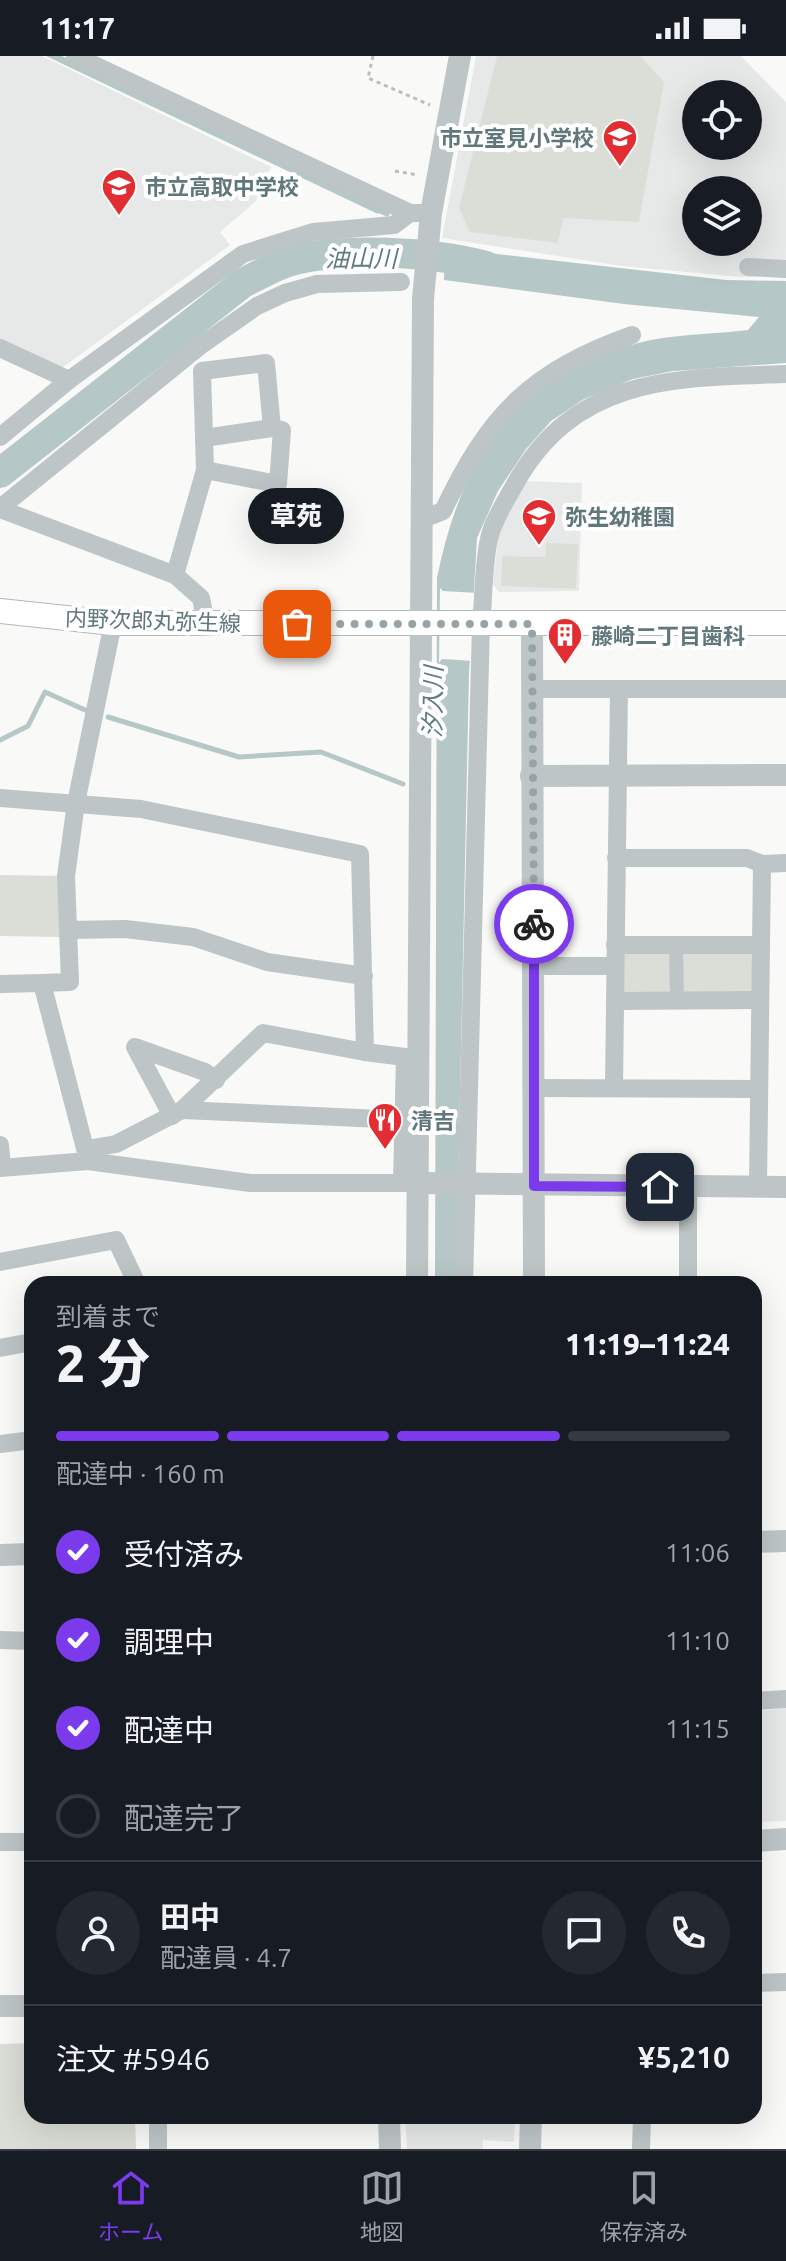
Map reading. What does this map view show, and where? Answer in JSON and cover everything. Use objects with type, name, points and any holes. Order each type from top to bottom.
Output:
[{"type":"main road","name":"内野次郎丸弥生線","points":[[0,611],[113,623],[786,623]]},
{"type":"street","points":[[75,56],[423,220]]},
{"type":"street","points":[[410,1183],[423,220],[460,56]]},
{"type":"street","points":[[0,437],[69,380],[243,254],[313,232],[423,220]]},
{"type":"street","points":[[748,267],[786,269]]},
{"type":"street","points":[[0,509],[200,346],[257,306],[285,293],[317,284],[401,282]]},
{"type":"street","points":[[420,520],[443,511],[483,436],[517,397],[593,349],[632,335]]},
{"type":"street","points":[[0,348],[69,380]]},
{"type":"street","points":[[175,575],[205,470],[202,371],[266,363],[272,428]]},
{"type":"street","points":[[464,1276],[481,624],[489,537],[522,472],[544,442],[565,424],[621,390],[659,381],[786,374]]},
{"type":"street","points":[[204,438],[272,428],[282,430],[278,484],[205,470]]},
{"type":"street","points":[[0,509],[175,575],[201,598],[206,623]]},
{"type":"street","points":[[0,984],[70,982],[66,876],[76,803],[113,623]]},
{"type":"street","points":[[532,624],[534,1276]]},
{"type":"street","points":[[531,689],[786,689]]},
{"type":"street","points":[[614,1087],[619,689]]},
{"type":"street","points":[[531,776],[786,775]]},
{"type":"street","points":[[0,798],[141,809],[360,854],[365,1052]]},
{"type":"street","points":[[616,858],[747,858],[762,864],[786,863]]},
{"type":"street","points":[[758,1186],[762,864]]},
{"type":"street","points":[[69,930],[125,929],[193,937],[267,962],[364,976]]},
{"type":"street","points":[[615,945],[759,945]]},
{"type":"street","points":[[676,945],[677,1001]]},
{"type":"street","points":[[534,966],[615,966]]},
{"type":"street","points":[[42,983],[87,1155]]},
{"type":"street","points":[[616,1001],[760,1000]]},
{"type":"street","points":[[0,1145],[1,1168],[87,1155],[116,1144],[177,1113],[216,1080],[263,1033],[405,1057],[404,1120],[416,1276]]},
{"type":"street","points":[[177,1113],[135,1047],[205,1072],[216,1080]]},
{"type":"street","points":[[534,1088],[759,1089]]},
{"type":"street","points":[[177,1113],[404,1120]]},
{"type":"street","points":[[87,1155],[250,1183],[786,1187]]},
{"type":"street","points":[[688,1187],[688,1276]]},
{"type":"street","points":[[0,1262],[116,1240],[133,1276]]},
{"type":"street","points":[[0,1348],[24,1344]]},
{"type":"street","points":[[0,1444],[24,1441]]},
{"type":"street","points":[[762,1542],[786,1541]]},
{"type":"street","points":[[0,1555],[24,1554]]},
{"type":"street","points":[[0,1640],[24,1641]]},
{"type":"street","points":[[762,1700],[786,1699]]},
{"type":"street","points":[[762,1840],[786,1839]]},
{"type":"street","points":[[0,1842],[24,1842]]},
{"type":"street","points":[[762,1983],[786,1982]]},
{"type":"street","points":[[0,2006],[24,2006]]},
{"type":"street","points":[[158,2124],[158,2149]]},
{"type":"street","points":[[389,2124],[390,2149]]},
{"type":"street","points":[[530,2149],[531,2124]]},
{"type":"street","points":[[641,2149],[642,2124]]},
{"type":"path","points":[[373,56],[368,78],[434,106]]},
{"type":"path","points":[[395,171],[421,175]]},
{"type":"shaded area","name":"市立高取中学校","points":[[0,56],[42,56],[271,167],[255,202],[220,232],[230,245],[62,368],[0,339]]},
{"type":"shaded area","points":[[46,56],[62,56],[379,206],[378,214]]},
{"type":"shaded area","name":"市立室見小学校","points":[[476,56],[741,56],[786,102],[786,276],[740,277],[622,266],[442,238]]},
{"type":"shaded area","points":[[497,56],[640,56],[664,82],[639,222],[563,218],[558,243],[470,232],[459,208]]},
{"type":"shaded area","points":[[445,248],[726,280],[786,281],[786,363],[673,371],[633,379],[584,399],[551,421],[526,449],[498,491],[477,538],[469,674],[456,1276],[435,1276],[437,578],[448,533],[481,455],[504,423],[532,395],[566,371],[605,353],[651,340],[748,330],[759,317],[624,304],[444,280]]},
{"type":"shaded area","name":"弥生幼稚園","points":[[524,481],[582,483],[579,591],[499,592],[493,584],[499,529]]},
{"type":"shaded area","points":[[546,543],[578,544],[576,589],[501,586],[502,556],[545,557]]},
{"type":"shaded area","points":[[0,875],[61,876],[60,937],[0,936]]},
{"type":"shaded area","points":[[627,950],[745,951],[753,955],[752,991],[747,997],[624,997],[621,956]]},
{"type":"shaded area","points":[[786,1708],[786,1821],[762,1822],[762,1710]]},
{"type":"shaded area","points":[[24,2043],[24,2124],[135,2124],[136,2149],[0,2149],[0,2044]]},
{"type":"shaded area","points":[[405,2124],[515,2124],[514,2142],[483,2140],[483,2149],[407,2149]]},
{"type":"pier","points":[[440,588],[443,591],[478,593],[474,661],[442,659],[439,663]]},
{"type":"waterway","points":[[373,208],[387,214]]},
{"type":"waterway","points":[[386,240],[386,255]]},
{"type":"waterway","name":"油山川","points":[[0,473],[243,283],[277,266],[309,257],[360,253],[414,254],[486,266]]},
{"type":"waterway","points":[[0,740],[28,726],[45,692],[85,710]]},
{"type":"waterway","points":[[108,717],[239,757],[321,752],[403,784]]},
{"type":"way so far","points":[[297,624],[532,624],[534,924]]},
{"type":"place","name":"市立室見小学校","points":[[620,168]]},
{"type":"place","name":"市立高取中学校","points":[[119,217]]},
{"type":"place","name":"弥生幼稚園","points":[[539,547]]},
{"type":"place","name":"草苑","points":[[297,624]]},
{"type":"place","name":"藤崎二丁目歯科","points":[[565,666]]},
{"type":"place","name":"清吉","points":[[385,1151]]},
{"type":"route","points":[[534,924],[534,1186],[660,1187]]},
{"type":"water label","name":"汐入川","points":[[433,702]]}]
